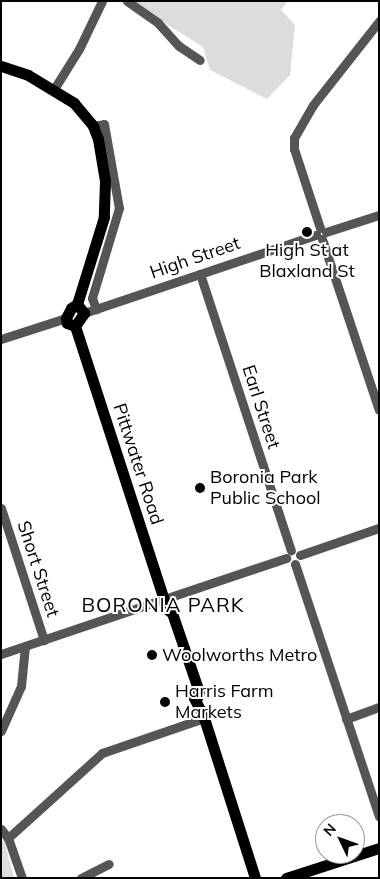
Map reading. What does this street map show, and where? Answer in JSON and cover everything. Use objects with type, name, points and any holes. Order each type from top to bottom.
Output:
[{"type":"main road","points":[[1,66],[54,89],[74,103],[93,126],[103,167],[105,211],[80,309],[71,308],[71,322]]},
{"type":"main road","name":"Pittwater Road","points":[[71,322],[164,600],[169,612],[172,613],[199,692],[197,698],[255,878]]},
{"type":"main road","points":[[286,878],[379,848]]},
{"type":"street","points":[[54,89],[79,49],[102,1]]},
{"type":"street","points":[[127,1],[158,22],[179,46],[200,60]]},
{"type":"street","points":[[379,21],[313,105],[294,138],[294,149],[379,410]]},
{"type":"street","points":[[93,126],[104,124],[119,208],[92,298],[96,309]]},
{"type":"street","name":"High Street","points":[[80,309],[96,309],[379,215]]},
{"type":"street","name":"Earl Street","points":[[200,274],[292,554]]},
{"type":"street","points":[[1,339],[71,322]]},
{"type":"street","name":"Short Street","points":[[1,508],[44,640]]},
{"type":"street","points":[[1,654],[164,600],[292,554],[379,528]]},
{"type":"street","points":[[292,554],[379,816]]},
{"type":"street","points":[[1,731],[23,681],[25,646]]},
{"type":"street","points":[[346,719],[379,707]]},
{"type":"street","points":[[8,838],[102,753],[204,718]]},
{"type":"street","points":[[1,829],[8,838],[22,878]]},
{"type":"street","points":[[81,878],[109,864]]},
{"type":"shaded area","points":[[119,1],[288,1],[281,10],[295,25],[290,75],[267,99],[210,70],[203,47],[152,15]]},
{"type":"shaded area","points":[[1,837],[4,840],[14,878],[1,878]]},
{"type":"place","name":"High St at Blaxland St","points":[[307,232]]},
{"type":"place","name":"Boronia Park Public School","points":[[200,488]]},
{"type":"place","name":"Woolworths Metro","points":[[152,655]]},
{"type":"place","name":"Harris Farm Markets","points":[[165,702]]},
{"type":"district","name":"BORONIA PARK","points":[[163,604]]}]
